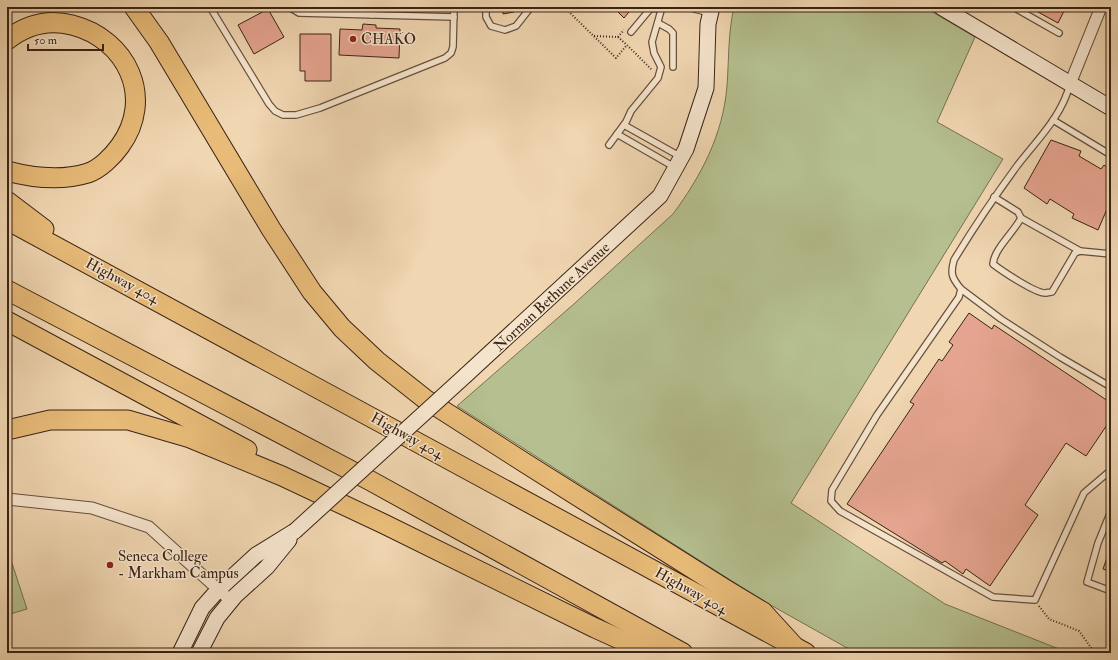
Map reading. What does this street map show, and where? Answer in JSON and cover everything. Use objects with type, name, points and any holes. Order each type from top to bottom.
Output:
[{"type":"highway","points":[[134,7],[159,42],[271,229],[312,292],[342,328],[377,361],[425,399],[725,590],[763,612],[800,650]]},
{"type":"highway","points":[[7,40],[15,34],[38,23],[61,22],[84,28],[106,41],[118,53],[129,70],[135,90],[135,116],[126,138],[113,156],[89,172],[64,177],[26,177],[7,171]]},
{"type":"highway","points":[[7,201],[95,267]]},
{"type":"highway","name":"Highway 404","points":[[7,220],[800,650]]},
{"type":"highway","points":[[7,290],[369,480],[683,653]]},
{"type":"highway","points":[[7,321],[384,524]]},
{"type":"highway","points":[[7,430],[50,420],[128,420],[190,438],[282,476],[384,524],[588,625],[650,653]]},
{"type":"street","points":[[941,7],[1111,108]]},
{"type":"street","points":[[1070,84],[1100,7]]},
{"type":"street","name":"Norman Bethune Avenue","points":[[180,653],[202,608],[218,590],[256,556],[295,531],[660,196],[686,150],[706,88],[708,24],[711,10]]},
{"type":"street","points":[[7,499],[92,508],[149,527],[231,601]]},
{"type":"street","name":"Norman Bethune Avenue","points":[[199,653],[217,618],[231,601],[267,567],[295,531]]},
{"type":"lane","points":[[210,7],[269,104],[275,111],[283,115],[296,115],[320,108],[446,58],[451,53],[453,47],[454,7]]},
{"type":"lane","points":[[289,7],[299,13],[454,17]]},
{"type":"lane","points":[[372,7],[372,15]]},
{"type":"lane","points":[[486,7],[486,17],[491,26],[505,30],[516,26],[531,7]]},
{"type":"lane","points":[[687,7],[711,10]]},
{"type":"lane","points":[[1012,7],[1059,33]]},
{"type":"lane","points":[[609,145],[624,125],[631,111],[658,78],[660,73],[661,67],[654,53],[652,42],[661,8],[651,8],[631,32]]},
{"type":"lane","points":[[658,23],[673,33],[673,67]]},
{"type":"lane","points":[[1070,84],[1067,97],[1052,120],[994,197],[954,260],[951,270],[953,280],[961,289],[1001,319],[1111,388]]},
{"type":"lane","points":[[1052,120],[1111,155]]},
{"type":"lane","points":[[624,125],[678,162]]},
{"type":"lane","points":[[617,134],[678,162]]},
{"type":"lane","points":[[994,197],[1018,212],[1021,218],[1080,251],[1111,254]]},
{"type":"lane","points":[[1021,218],[1018,225],[1008,236],[994,258],[994,264],[1038,292],[1046,294],[1052,292],[1075,254],[1080,251]]},
{"type":"lane","points":[[961,289],[959,297],[953,306],[873,420],[832,490],[831,501],[840,511],[993,597],[1035,600],[1084,494],[1111,470]]},
{"type":"lane","points":[[1111,511],[1098,543],[1087,582],[1111,591]]},
{"type":"path","points":[[564,7],[616,58],[627,45]]},
{"type":"path","points":[[594,36],[618,37],[652,70],[660,73]]},
{"type":"path","points":[[1035,600],[1048,619],[1079,631],[1095,653]]},
{"type":"green space","points":[[734,7],[924,7],[975,37],[937,122],[1003,159],[791,503],[945,604],[1059,649],[1055,653],[856,653],[760,599],[457,406],[575,303],[673,214],[683,200],[693,185],[709,154],[721,121],[725,104],[730,36]]},
{"type":"green space","points":[[7,548],[27,609],[7,615]]},
{"type":"building","points":[[503,7],[518,7],[514,12],[503,14]]},
{"type":"building","points":[[613,7],[633,7],[624,18]]},
{"type":"building","points":[[1029,7],[1066,7],[1058,23]]},
{"type":"building","points":[[268,9],[284,37],[254,54],[238,25]]},
{"type":"building","points":[[363,24],[376,25],[376,28],[400,29],[399,58],[339,55],[340,29],[362,30]]},
{"type":"building","points":[[300,34],[331,34],[331,81],[305,81],[305,71],[300,71]]},
{"type":"building","points":[[1051,140],[1081,151],[1079,156],[1101,169],[1104,165],[1111,171],[1111,202],[1098,230],[1072,218],[1074,214],[1050,199],[1047,204],[1024,188]]},
{"type":"building","points":[[969,313],[992,329],[994,325],[1111,403],[1111,419],[1086,456],[1066,443],[1025,505],[1038,515],[990,586],[966,569],[963,574],[945,561],[942,563],[847,504],[914,404],[910,402],[939,359],[942,361],[953,345],[949,342]]},
{"type":"building","points":[[1111,546],[1111,572],[1103,569]]},
{"type":"place","name":"CHAKO","points":[[353,39]]},
{"type":"place","name":"Seneca College - Markham Campus","points":[[110,565]]}]
